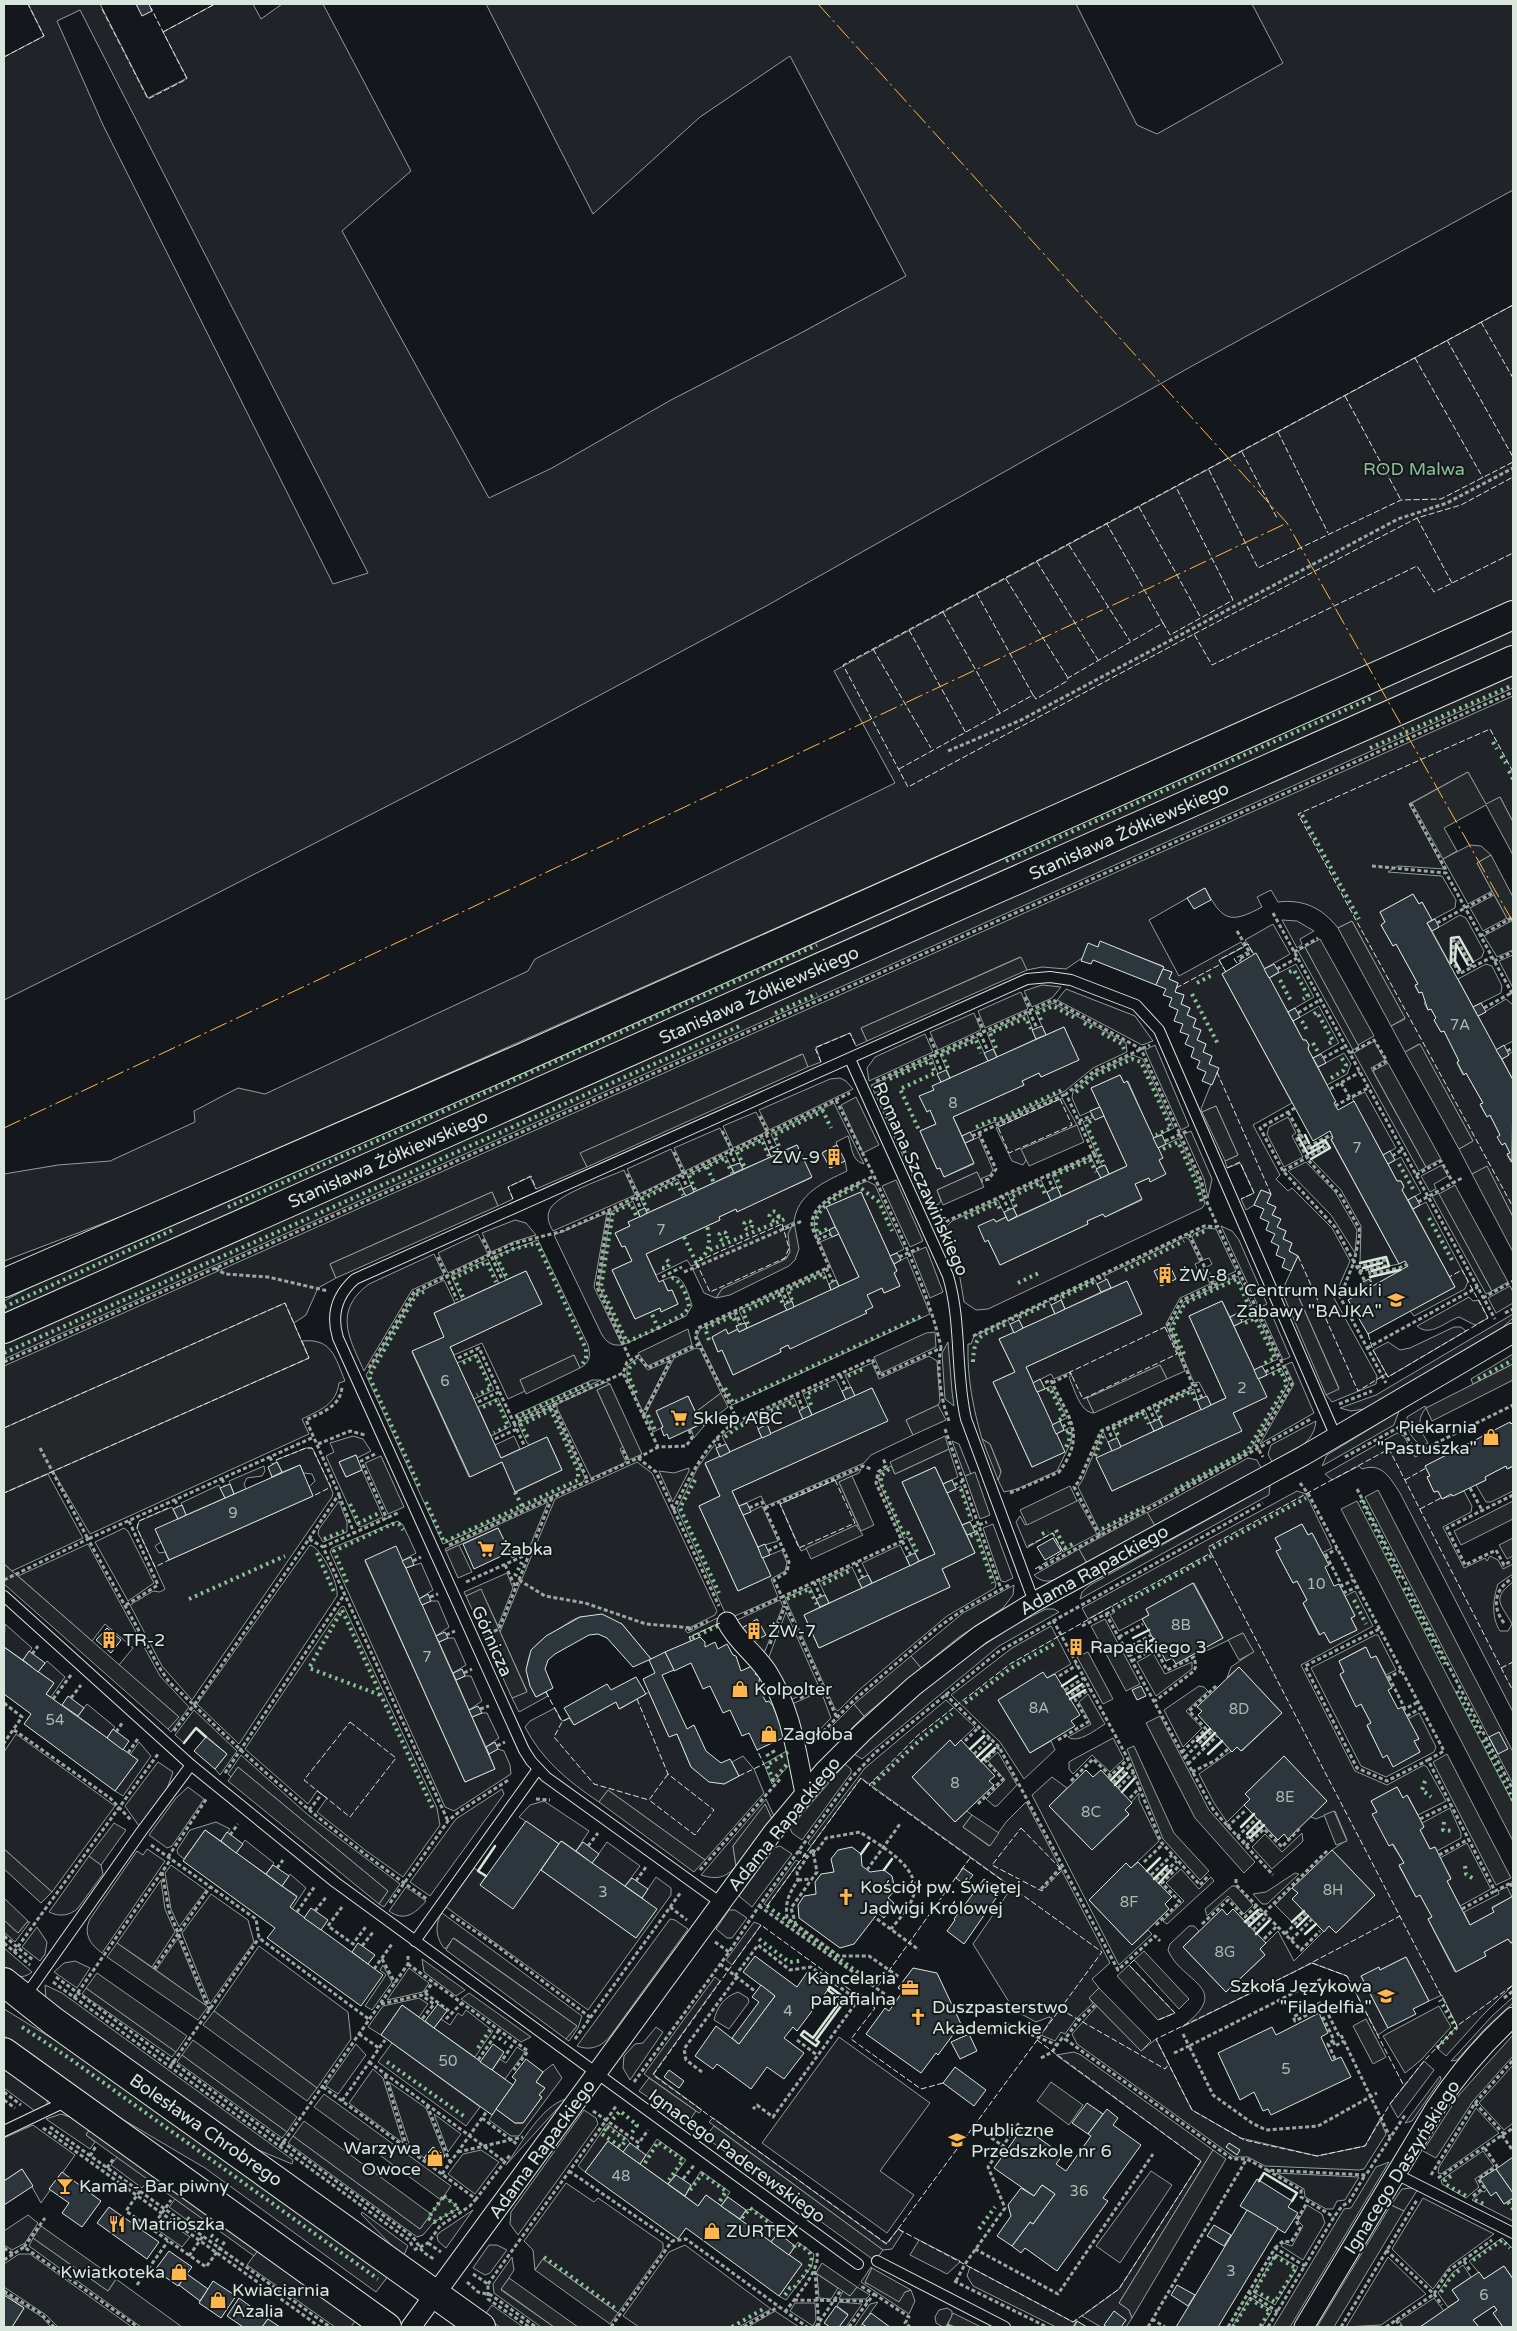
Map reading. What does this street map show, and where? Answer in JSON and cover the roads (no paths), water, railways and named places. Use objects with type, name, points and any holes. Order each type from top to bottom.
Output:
[{"type":"main road","points":[[4,1283],[522,1058],[1513,614]]},
{"type":"main road","name":"Stanisława Żółkiewskiego","points":[[4,1329],[1513,660]]},
{"type":"main road","name":"Bolesława Chrobrego","points":[[14,1990],[412,2263],[436,2296],[481,2327]]},
{"type":"main road","points":[[4,2052],[387,2327]]},
{"type":"street","name":"Adama Rapackiego","points":[[411,2327],[436,2296],[721,1902],[805,1793],[863,1732],[914,1686],[980,1635],[1034,1602],[1336,1437],[1513,1333]]},
{"type":"street","points":[[725,1618],[735,1636],[762,1664],[787,1712],[792,1727],[805,1793]]},
{"type":"street","name":"Ignacego Daszyńskiego","points":[[1304,2327],[1454,2080],[1479,2050],[1513,2017]]},
{"type":"street","points":[[412,2263],[424,2280],[440,2276],[454,2269]]},
{"type":"lane","points":[[850,1059],[1018,983],[1038,977],[1050,976],[1071,980],[1136,1005],[1153,1021],[1164,1039],[1336,1437]]},
{"type":"lane","name":"Romana Szczawińskiego","points":[[850,1059],[948,1276],[954,1297],[962,1400],[966,1419],[1034,1602]]},
{"type":"lane","name":"Górnicza","points":[[721,1902],[555,1784],[538,1769],[521,1745],[338,1338],[335,1315],[341,1295],[350,1284],[361,1276],[850,1059]]},
{"type":"lane","name":"Ignacego Paderewskiego","points":[[4,1596],[191,1765],[335,1882],[858,2264]]},
{"type":"lane","points":[[14,1990],[44,1969],[139,1834],[191,1765]]},
{"type":"lane","points":[[415,1941],[538,1769]]},
{"type":"lane","points":[[4,2130],[69,2100]]},
{"type":"lane","points":[[1400,2167],[1463,2208],[1510,2231]]},
{"type":"lane","points":[[877,2261],[1005,2327]]},
{"type":"place","name":"ŻW-9","points":[[834,1157]]},
{"type":"place","name":"ŻW-8","points":[[1165,1275]]},
{"type":"place","name":"Centrum Nauki i Zabawy \"BAJKA\"","points":[[1396,1300]]},
{"type":"place","name":"Sklep ABC","points":[[679,1418]]},
{"type":"place","name":"Piekarnia \"Pastuszka\"","points":[[1491,1437]]},
{"type":"place","name":"Żabka","points":[[486,1549]]},
{"type":"place","name":"ŻW-7","points":[[754,1631]]},
{"type":"place","name":"TR-2","points":[[109,1640]]},
{"type":"place","name":"Rapackiego 3","points":[[1076,1647]]},
{"type":"place","name":"Kolpolter","points":[[740,1689]]},
{"type":"place","name":"Zagłoba","points":[[769,1734]]},
{"type":"place","name":"Kościół pw. Świętej Jadwigi Królowej","points":[[846,1897]]},
{"type":"place","name":"Kancelaria parafialna","points":[[910,1988]]},
{"type":"place","name":"Szkoła Językowa \"Filadelfia\"","points":[[1386,1996]]},
{"type":"place","name":"Duszpasterstwo Akademickie","points":[[918,2017]]},
{"type":"place","name":"Publiczne Przedszkole nr 6","points":[[957,2140]]},
{"type":"place","name":"Warzywa Owoce","points":[[435,2158]]},
{"type":"place","name":"Kama - Bar piwny","points":[[65,2186]]},
{"type":"place","name":"Matrioszka","points":[[117,2224]]},
{"type":"place","name":"ZURTEX","points":[[712,2231]]},
{"type":"place","name":"Kwiatkoteka","points":[[179,2272]]},
{"type":"place","name":"Kwiaciarnia Azalia","points":[[218,2300]]},
{"type":"park label","name":"ROD Malwa","points":[[1414,469]]}]
